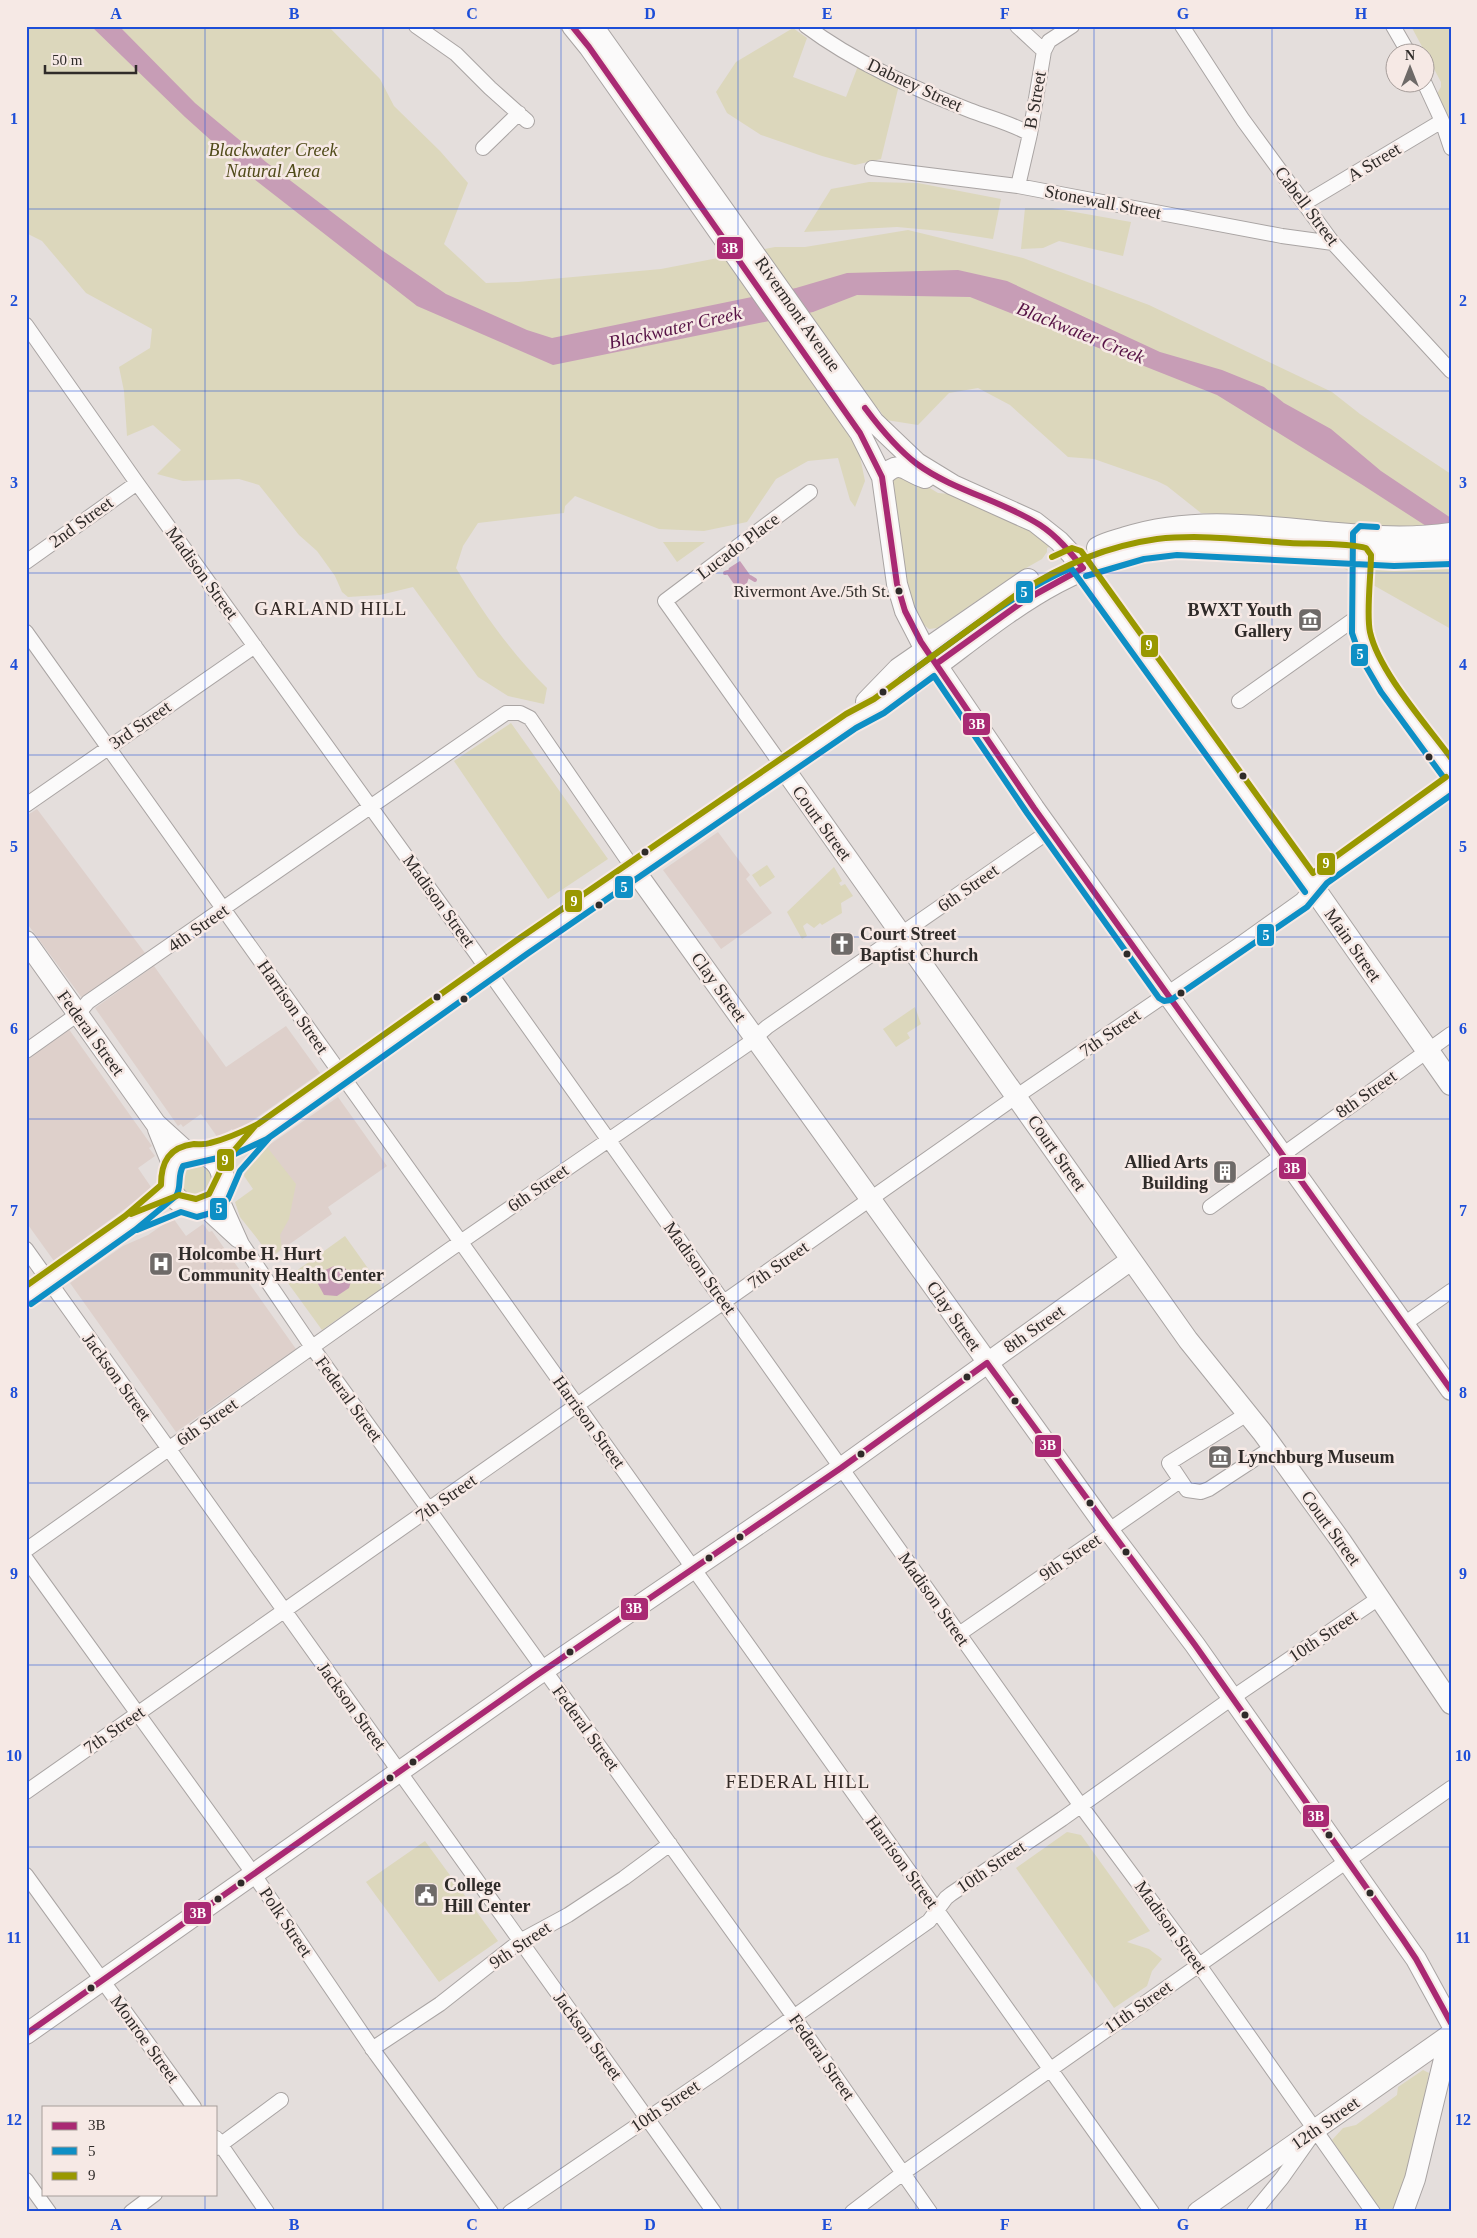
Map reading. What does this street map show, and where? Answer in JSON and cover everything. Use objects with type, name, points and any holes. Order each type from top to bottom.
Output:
[{"type":"main road","points":[[1078,563],[1101,546],[1159,529],[1206,525],[1297,530],[1410,557],[1451,555]]},
{"type":"main road","points":[[184,1200],[169,1177],[189,1158],[233,1146],[262,1132],[490,971],[851,721],[899,669],[931,657],[1027,580],[1078,563],[1142,550],[1178,546],[1306,553],[1409,537],[1451,534]]},
{"type":"main road","name":"Main Street","points":[[1078,563],[1312,887],[1451,1084]]},
{"type":"main road","points":[[26,1297],[130,1224],[184,1200],[215,1201],[240,1155],[262,1132]]},
{"type":"main road","points":[[189,1158],[216,1161],[223,1174],[222,1188]]},
{"type":"street","points":[[417,26],[456,54],[495,93],[523,117],[483,148]]},
{"type":"street","name":"Rivermont Avenue","points":[[572,26],[867,427],[917,463],[953,484]]},
{"type":"street","name":"Rivermont Avenue","points":[[593,26],[867,427],[882,478],[897,584],[905,611],[931,657],[1166,993],[1451,1390]]},
{"type":"street","name":"Dabney Street","points":[[806,26],[829,43],[889,74],[969,109],[1018,127],[1030,134]]},
{"type":"street","points":[[1017,26],[1044,51]]},
{"type":"street","name":"B Street","points":[[1018,186],[1030,134],[1044,51],[1049,41],[1072,26]]},
{"type":"street","name":"Cabell Street","points":[[1182,26],[1243,120],[1333,243],[1451,371]]},
{"type":"street","points":[[1393,26],[1402,42]]},
{"type":"street","points":[[1429,92],[1442,120],[1451,148]]},
{"type":"street","name":"A Street","points":[[1305,203],[1442,120]]},
{"type":"street","name":"Stonewall Street","points":[[872,168],[1018,186],[1282,236],[1333,243]]},
{"type":"street","name":"Madison Street","points":[[26,326],[137,483],[490,971],[1081,1806],[1199,1965],[1373,2212]]},
{"type":"street","points":[[882,478],[890,468],[895,466],[904,467],[915,474],[933,481],[953,484]]},
{"type":"street","name":"2nd Street","points":[[26,562],[137,483]]},
{"type":"street","name":"Main Street","points":[[953,484],[1035,522],[1059,541],[1078,563]]},
{"type":"street","name":"Lucado Place","points":[[665,600],[810,492]]},
{"type":"street","points":[[1362,545],[1361,632],[1373,662],[1388,687],[1451,772]]},
{"type":"street","name":"Court Street","points":[[665,600],[1188,1340],[1273,1447],[1451,1704]]},
{"type":"street","points":[[1240,701],[1360,615]]},
{"type":"street","name":"Harrison Street","points":[[26,632],[1152,2212]]},
{"type":"street","name":"3rd Street","points":[[26,805],[255,646]]},
{"type":"street","name":"Clay Street","points":[[370,805],[506,713],[520,713],[530,718],[635,870],[987,1363],[1109,1531],[1195,1645],[1416,1959],[1451,2023]]},
{"type":"street","name":"7th Street","points":[[26,1792],[871,1198],[1302,900],[1321,877],[1451,784]]},
{"type":"street","name":"4th Street","points":[[26,1051],[78,1014],[88,1002],[224,909],[370,805]]},
{"type":"street","name":"6th Street","points":[[26,1550],[901,933],[1051,830]]},
{"type":"street","name":"Federal Street","points":[[26,942],[156,1124],[189,1158]]},
{"type":"street","name":"8th Street","points":[[1210,1207],[1451,1034]]},
{"type":"street","name":"Federal Street","points":[[222,1188],[242,1244],[312,1347],[794,2017],[930,2212]]},
{"type":"street","name":"Federal Street","points":[[184,1200],[242,1244]]},
{"type":"street","name":"Jackson Street","points":[[26,1250],[714,2212]]},
{"type":"street","name":"8th Street","points":[[26,2034],[544,1671],[842,1468],[1132,1260]]},
{"type":"street","points":[[1404,1324],[1451,1291]]},
{"type":"street","points":[[1247,1414],[1169,1463],[1187,1490],[1201,1492],[1208,1489],[1273,1447]]},
{"type":"street","name":"9th Street","points":[[959,1634],[1180,1481]]},
{"type":"street","name":"Polk Street","points":[[26,1559],[138,1712],[253,1874],[372,2049],[491,2212]]},
{"type":"street","name":"10th Street","points":[[510,2212],[647,2119],[924,1925],[951,1894],[1081,1806],[1232,1698],[1379,1598]]},
{"type":"street","name":"11th Street","points":[[852,2212],[903,2173],[1451,1788]]},
{"type":"street","name":"9th Street","points":[[372,2049],[440,2004],[520,1941],[568,1915],[624,1878],[670,1844]]},
{"type":"street","name":"Monroe Street","points":[[26,1875],[193,2106]]},
{"type":"street","name":"12th Street","points":[[1198,2212],[1451,2034]]},
{"type":"street","points":[[1403,2212],[1415,2179],[1444,2059],[1451,2042]]},
{"type":"street","points":[[267,2212],[218,2143],[280,2100]]},
{"type":"street","points":[[1254,2212],[1282,2178],[1316,2130]]},
{"type":"street","points":[[26,2180],[48,2212]]},
{"type":"street","points":[[131,2212],[152,2196]]},
{"type":"shaded area","points":[[37,809],[145,953],[82,998],[26,922],[26,816]]},
{"type":"shaded area","points":[[718,832],[750,875],[746,879],[772,913],[721,949],[663,870]]},
{"type":"shaded area","points":[[154,966],[226,1067],[286,1026],[320,1073],[235,1133],[232,1129],[218,1138],[201,1114],[183,1127],[181,1124],[178,1126],[95,1008]]},
{"type":"shaded area","points":[[68,1028],[152,1146],[149,1148],[155,1156],[138,1168],[151,1187],[145,1194],[54,1261],[26,1222],[26,1056]]},
{"type":"shaded area","points":[[338,1097],[387,1166],[328,1207],[332,1214],[270,1258],[240,1212],[255,1190],[242,1171],[262,1156],[259,1152]]},
{"type":"shaded area","points":[[173,1218],[186,1236],[203,1224],[209,1232],[212,1231],[296,1349],[176,1432],[70,1283],[123,1246],[148,1235]]},
{"type":"green space","name":"Blackwater Creek Natural Area","points":[[26,26],[328,26],[380,79],[394,106],[440,151],[468,183],[444,244],[486,283],[518,282],[661,269],[775,247],[805,247],[908,230],[1023,258],[1149,305],[1332,392],[1360,414],[1451,474],[1451,629],[1249,515],[1201,513],[1167,486],[1157,481],[1094,459],[1068,457],[1010,405],[978,388],[949,393],[918,425],[886,420],[878,408],[842,425],[859,452],[865,481],[855,507],[850,500],[838,458],[808,461],[776,479],[747,522],[704,531],[659,529],[575,496],[565,506],[564,513],[478,523],[463,546],[456,568],[497,631],[547,688],[544,704],[508,696],[478,677],[413,587],[380,595],[348,597],[342,592],[335,576],[317,551],[299,535],[259,485],[239,479],[183,481],[157,474],[181,450],[153,425],[127,436],[124,391],[119,367],[150,348],[152,329],[86,293],[42,241],[26,233]]},
{"type":"green space","points":[[1411,26],[1451,26],[1451,137],[1435,97],[1441,87],[1441,82],[1434,69],[1434,42],[1420,42]]},
{"type":"green space","points":[[793,28],[807,38],[793,77],[846,97],[858,66],[899,85],[881,159],[855,165],[822,156],[761,135],[727,113],[716,92],[736,62]]},
{"type":"green space","points":[[869,182],[918,183],[1001,199],[993,239],[897,227],[804,232],[831,189]]},
{"type":"green space","points":[[1025,208],[1052,208],[1131,222],[1123,256],[1059,241],[1043,248],[1021,249]]},
{"type":"green space","points":[[894,476],[915,479],[938,493],[950,494],[1025,525],[1051,546],[1047,548],[1047,552],[1042,559],[1019,572],[937,628],[929,629],[923,624],[919,627],[914,615],[900,552],[899,524],[892,484]]},
{"type":"green space","points":[[663,542],[705,542],[677,562]]},
{"type":"green space","points":[[511,723],[608,859],[548,899],[454,761]]},
{"type":"green space","points":[[767,865],[775,877],[760,887],[752,875]]},
{"type":"green space","points":[[834,867],[842,881],[839,883],[841,886],[845,884],[853,896],[841,903],[842,913],[822,925],[820,923],[814,928],[807,923],[803,926],[807,936],[802,939],[787,912]]},
{"type":"green space","points":[[915,1007],[921,1024],[907,1033],[910,1038],[896,1047],[883,1029]]},
{"type":"green space","points":[[267,1147],[296,1184],[289,1219],[280,1235],[282,1248],[272,1257],[240,1217],[235,1202],[253,1189],[244,1176],[254,1157]]},
{"type":"green space","points":[[196,1163],[208,1168],[213,1180],[208,1192],[196,1197],[184,1192],[179,1180],[184,1168]]},
{"type":"green space","points":[[345,1236],[382,1288],[322,1330],[285,1279]]},
{"type":"green space","points":[[1067,1832],[1081,1835],[1150,1931],[1127,1942],[1149,1949],[1162,1959],[1152,1971],[1147,1986],[1114,2008],[1016,1868]]},
{"type":"green space","points":[[425,1841],[498,1941],[439,1982],[366,1882]]},
{"type":"green space","points":[[1423,2070],[1429,2073],[1414,2150],[1396,2212],[1382,2212],[1332,2140],[1343,2128],[1356,2125],[1397,2095],[1398,2087]]},
{"type":"water","name":"Blackwater Creek","points":[[91,26],[119,26],[195,103],[266,162],[383,251],[446,294],[527,330],[552,338],[796,288],[847,273],[958,270],[1007,281],[1160,352],[1222,370],[1264,387],[1284,403],[1331,429],[1381,471],[1451,518],[1451,542],[1217,395],[970,297],[857,295],[813,312],[553,365],[417,306],[254,179],[185,117]]},
{"type":"water","points":[[740,561],[750,575],[747,583],[738,590],[727,574],[729,568]]},
{"type":"water","points":[[334,1266],[345,1268],[352,1278],[349,1288],[337,1296],[324,1295],[317,1282],[321,1272]]},
{"type":"waterway","points":[[750,577],[755,580]]},
{"type":"transit line","name":"3B","points":[[572,26],[589,47],[860,433],[882,477],[897,584],[905,611],[921,642],[1034,808],[1451,1390]]},
{"type":"transit line","name":"3B","points":[[865,408],[889,438],[917,464],[962,489],[1010,509],[1040,525],[1058,539],[1083,568],[1025,600],[936,664]]},
{"type":"transit line","name":"5","points":[[1377,527],[1360,526],[1353,533],[1352,633],[1360,656],[1381,692],[1444,778]]},
{"type":"transit line","name":"9","points":[[26,1286],[125,1216],[161,1185],[165,1163],[168,1157],[178,1148],[194,1144],[206,1144],[258,1124],[517,940],[846,714],[874,699],[1016,595],[1049,575],[1101,552],[1138,542],[1190,537],[1340,544],[1366,548],[1371,555],[1368,615],[1370,632],[1375,648],[1404,697],[1451,758]]},
{"type":"transit line","name":"9","points":[[1052,557],[1072,548],[1081,551],[1313,873],[1446,777]]},
{"type":"transit line","name":"5","points":[[1086,576],[1144,559],[1177,555],[1394,566],[1451,564]]},
{"type":"transit line","name":"5","points":[[901,679],[1004,605],[1026,591],[1071,568],[1305,892]]},
{"type":"transit line","name":"5","points":[[31,1304],[135,1230],[176,1196],[183,1166],[235,1154],[267,1139],[527,954],[856,728],[884,713],[934,676],[1027,813],[1159,998],[1164,1001],[1171,1000],[1307,907],[1327,883],[1451,795]]},
{"type":"transit line","name":"9","points":[[131,1214],[179,1195],[196,1199],[209,1194],[225,1161],[255,1126]]},
{"type":"transit line","name":"5","points":[[137,1230],[181,1212],[197,1217],[220,1208],[228,1199],[240,1171],[269,1138]]},
{"type":"transit line","name":"3B","points":[[26,2034],[534,1677],[841,1468],[987,1363],[1195,1645],[1402,1938],[1416,1959],[1451,2023]]},
{"type":"place","name":"Rivermont Ave./5th St.","points":[[899,591]]},
{"type":"place","name":"BWXT Youth Gallery","points":[[1310,620]]},
{"type":"place","name":"Court Street Baptist Church","points":[[842,944]]},
{"type":"place","name":"Allied Arts Building","points":[[1225,1172]]},
{"type":"place","name":"Holcombe H. Hurt Community Health Center","points":[[161,1264]]},
{"type":"place","name":"Lynchburg Museum","points":[[1220,1457]]},
{"type":"place","name":"College Hill Center","points":[[426,1895]]},
{"type":"district","name":"GARLAND HILL","points":[[331,608]]},
{"type":"district","name":"FEDERAL HILL","points":[[798,1781]]}]
